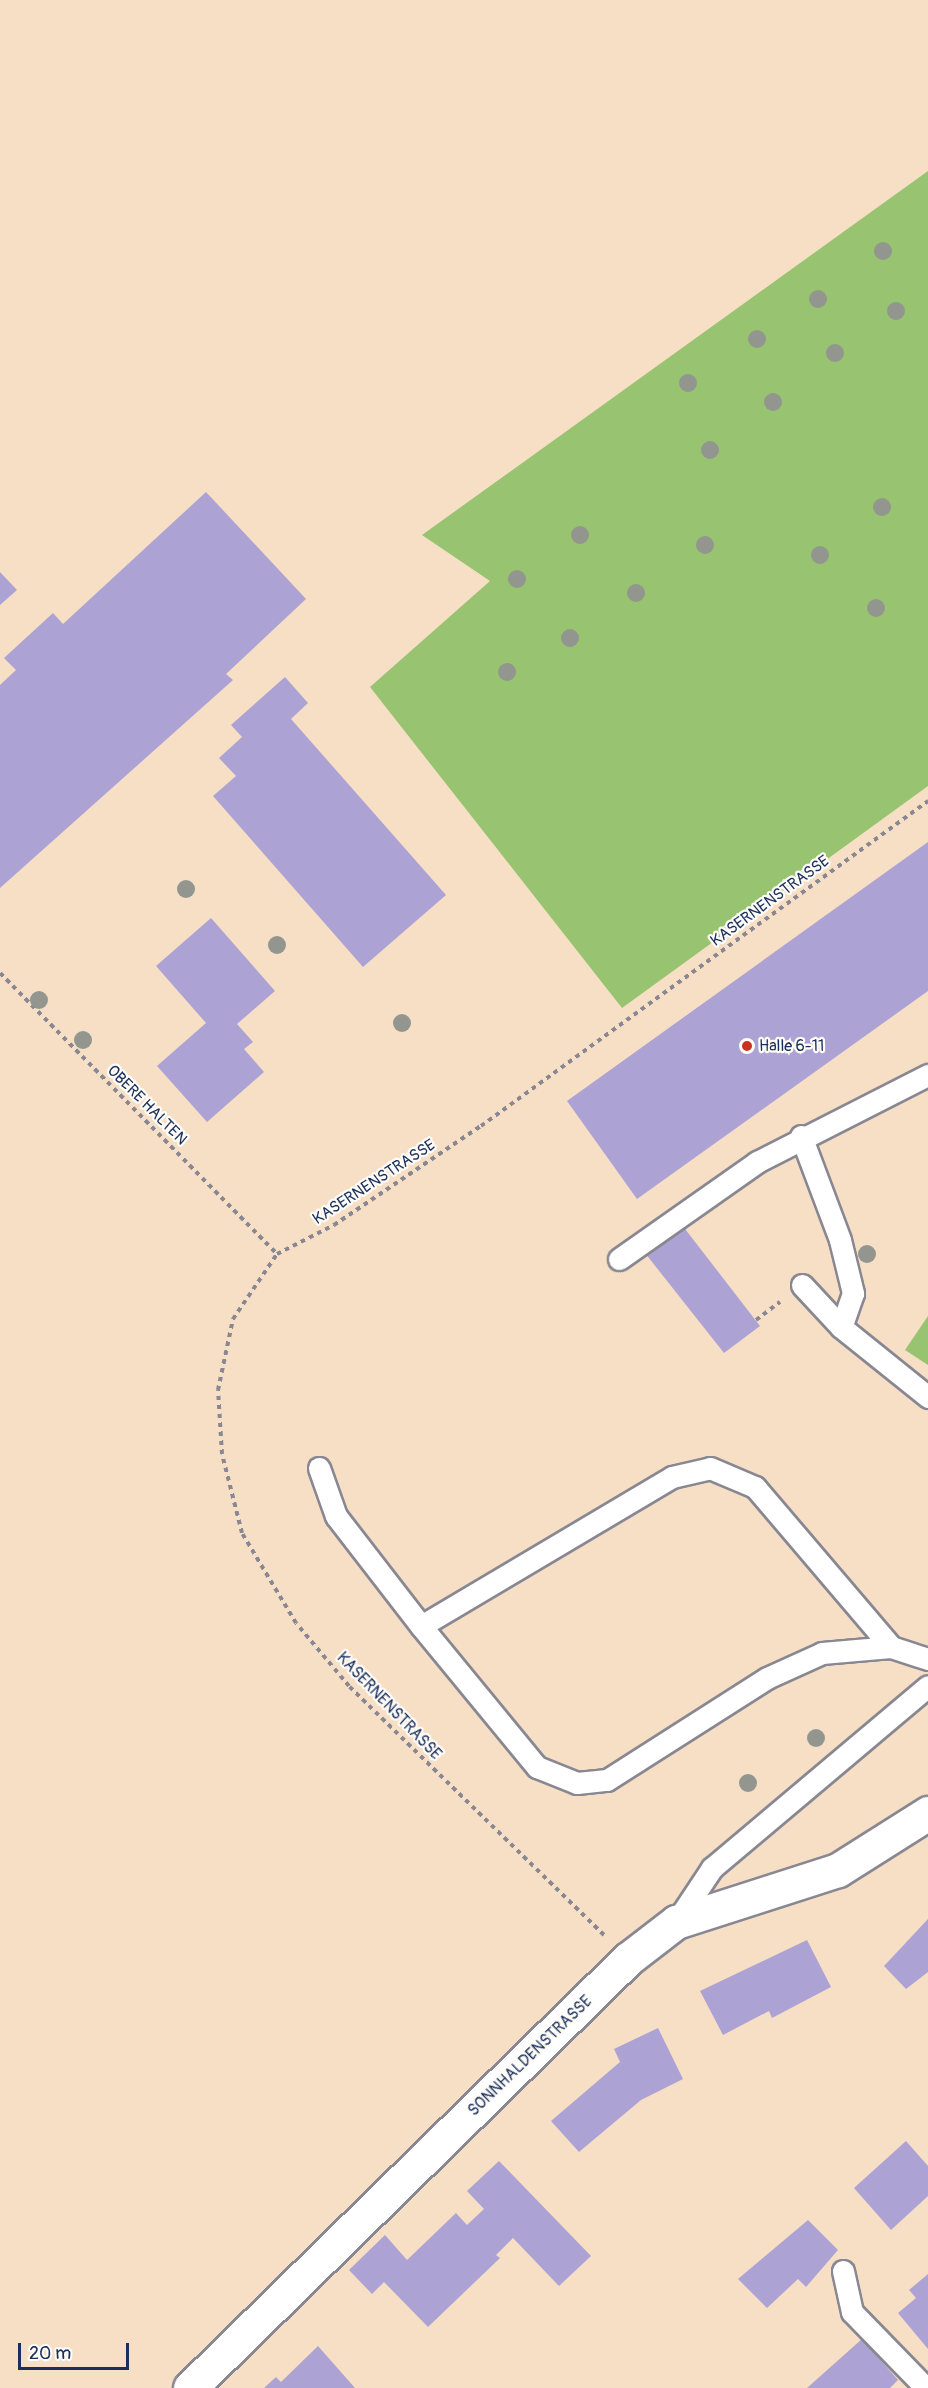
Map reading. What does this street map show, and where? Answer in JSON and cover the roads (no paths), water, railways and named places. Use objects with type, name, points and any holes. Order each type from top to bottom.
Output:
[{"type":"street","name":"SONNHALDENSTRASSE","points":[[190,2388],[628,1959],[676,1922],[838,1870],[928,1813]]},
{"type":"lane","points":[[619,1259],[801,1137],[928,1076]]},
{"type":"lane","points":[[801,1137],[840,1240],[853,1293],[841,1327]]},
{"type":"lane","points":[[802,1285],[841,1327],[928,1397]]},
{"type":"lane","points":[[318,1468],[336,1516],[420,1626],[537,1767],[577,1783],[607,1780],[767,1678],[822,1653],[891,1647],[928,1659]]},
{"type":"lane","points":[[420,1626],[672,1477],[710,1468],[755,1487],[891,1647]]},
{"type":"lane","points":[[676,1922],[712,1868],[928,1686]]},
{"type":"lane","points":[[843,2271],[852,2312],[926,2388]]},
{"type":"place","name":"Halle 6-11","points":[[747,1046]]}]
